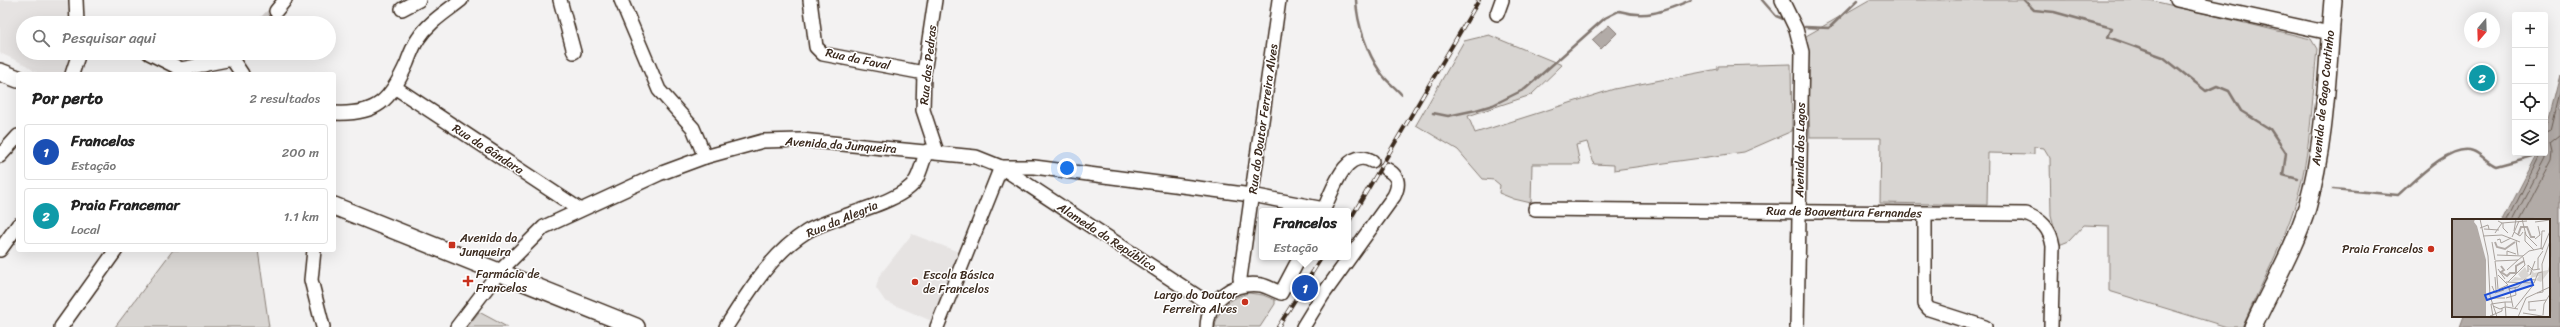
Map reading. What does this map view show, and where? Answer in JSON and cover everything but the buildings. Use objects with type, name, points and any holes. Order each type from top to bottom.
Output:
[{"type":"main road","name":"Avenida de Gago Coutinho","points":[[2253,327],[2306,209],[2318,158],[2333,0]]},
{"type":"main road","points":[[0,72],[16,78]]},
{"type":"main road","points":[[336,207],[636,327]]},
{"type":"street","points":[[76,0],[77,16]]},
{"type":"street","points":[[276,10],[285,0]]},
{"type":"street","points":[[402,9],[419,0]]},
{"type":"street","points":[[336,113],[353,114],[371,110],[384,101],[396,88],[418,40],[430,24],[461,0]]},
{"type":"street","points":[[560,0],[574,52]]},
{"type":"street","points":[[621,0],[659,90],[693,128],[705,157]]},
{"type":"street","name":"Rua da Faval","points":[[810,0],[816,47],[823,54],[924,72]]},
{"type":"street","name":"Rua das Pedras","points":[[932,152],[923,110],[924,72],[935,0]]},
{"type":"street","name":"Rua do Doutor Ferreira Alves","points":[[1241,285],[1240,278],[1279,0]]},
{"type":"street","points":[[1497,14],[1502,0]]},
{"type":"street","name":"Avenida dos Lagos","points":[[1782,0],[1796,29],[1802,52],[1797,327]]},
{"type":"street","points":[[2178,0],[2330,33]]},
{"type":"street","points":[[73,72],[76,60]]},
{"type":"street","points":[[162,60],[183,71],[200,60]]},
{"type":"street","points":[[236,60],[241,72]]},
{"type":"street","name":"Rua da Gândara","points":[[396,88],[579,209]]},
{"type":"street","points":[[0,156],[16,138]]},
{"type":"street","name":"Avenida da Junqueira","points":[[458,327],[499,272],[544,227],[579,209],[659,174],[705,157],[763,141],[801,140],[976,157],[1001,167]]},
{"type":"street","name":"Rua da Alegria","points":[[726,327],[751,288],[776,257],[806,232],[901,194],[915,181],[932,152]]},
{"type":"street","points":[[1324,208],[1345,166],[1351,160],[1362,158],[1372,161]]},
{"type":"street","points":[[936,327],[1001,167],[1034,167],[1252,195],[1314,208]]},
{"type":"street","name":"Alameda da República","points":[[1001,167],[1212,306]]},
{"type":"street","points":[[1351,256],[1394,196],[1398,185],[1397,178],[1386,169]]},
{"type":"street","name":"Rua de Boaventura Fernandes","points":[[1535,209],[1799,210],[1925,214],[2024,214],[2036,218],[2046,226],[2051,236],[2053,246],[2051,327]]},
{"type":"street","points":[[1925,214],[1925,304],[1929,309],[1985,327]]},
{"type":"street","points":[[0,250],[16,228]]},
{"type":"street","points":[[61,327],[115,252]]},
{"type":"street","points":[[314,252],[311,280],[322,327]]},
{"type":"street","points":[[1207,327],[1212,306],[1226,291],[1241,285],[1262,285],[1281,293],[1298,260]]},
{"type":"street","points":[[1303,327],[1322,296],[1348,260]]},
{"type":"shaded area","points":[[0,0],[68,0],[69,16],[16,16],[16,60],[68,60],[64,72],[35,72],[26,65],[0,53]]},
{"type":"shaded area","points":[[1869,0],[2149,0],[2311,39],[2317,49],[2308,145],[2301,183],[2285,234],[2242,327],[2227,327],[2109,291],[2109,226],[2084,225],[2069,241],[2059,245],[2051,215],[2050,158],[2044,148],[2034,147],[2034,154],[1988,153],[1987,205],[1880,203],[1881,138],[1810,138],[1806,36]]},
{"type":"shaded area","points":[[1489,35],[1562,65],[1531,95],[1468,116],[1475,133],[1614,89],[1718,69],[1718,66],[1791,64],[1792,131],[1744,152],[1614,170],[1614,165],[1594,164],[1587,142],[1576,145],[1580,164],[1532,164],[1531,203],[1514,199],[1499,193],[1500,185],[1494,180],[1483,179],[1458,150],[1416,125],[1464,41]]},
{"type":"shaded area","name":"Escola Básica de Francelos","points":[[912,234],[964,254],[934,322],[885,301],[876,288],[879,276]]},
{"type":"shaded area","points":[[171,252],[258,252],[269,327],[115,327]]},
{"type":"shaded area","points":[[1249,293],[1263,295],[1275,300],[1275,304],[1260,327],[1215,327],[1219,314],[1226,304],[1237,297]]},
{"type":"shaded area","points":[[479,312],[507,327],[467,327]]},
{"type":"water","points":[[1609,25],[1617,33],[1601,49],[1592,40]]},
{"type":"water","points":[[2560,75],[2560,327],[2460,327],[2464,317],[2550,317],[2550,219],[2504,219],[2536,156],[2548,156],[2548,122]]},
{"type":"waterway","points":[[1356,0],[1358,19],[1371,57],[1383,76],[1401,94]]},
{"type":"waterway","points":[[1433,113],[1448,116],[1476,110],[1493,105],[1525,89],[1605,18],[1619,11],[1638,14],[1655,13],[1691,0]]},
{"type":"waterway","points":[[1762,0],[1776,16],[1786,20]]},
{"type":"waterway","points":[[1805,27],[1829,28],[1858,0]]},
{"type":"waterway","points":[[2024,0],[2034,10],[2054,12],[2112,28],[2108,37],[2163,57],[2206,91],[2217,86],[2229,91],[2241,111],[2270,129],[2286,153],[2283,175],[2298,179]]},
{"type":"waterway","points":[[2333,189],[2398,195],[2433,165],[2454,152],[2464,150],[2476,152],[2496,166],[2533,156]]},
{"type":"tunnel","points":[[271,16],[276,11]]},
{"type":"railway","points":[[1351,218],[1479,0]]},
{"type":"railway","points":[[1278,327],[1320,260]]},
{"type":"place","name":"Praia Francemar","points":[[2482,78]]},
{"type":"place","name":"Avenida da Junqueira","points":[[452,245]]},
{"type":"place","name":"Praia Francelos","points":[[2431,249]]},
{"type":"place","name":"Farmácia de Francelos","points":[[468,281]]},
{"type":"place","name":"Escola Básica de Francelos","points":[[915,282]]},
{"type":"place","name":"Francelos","points":[[1305,288]]},
{"type":"place","name":"Largo do Doutor Ferreira Alves","points":[[1245,302]]}]
